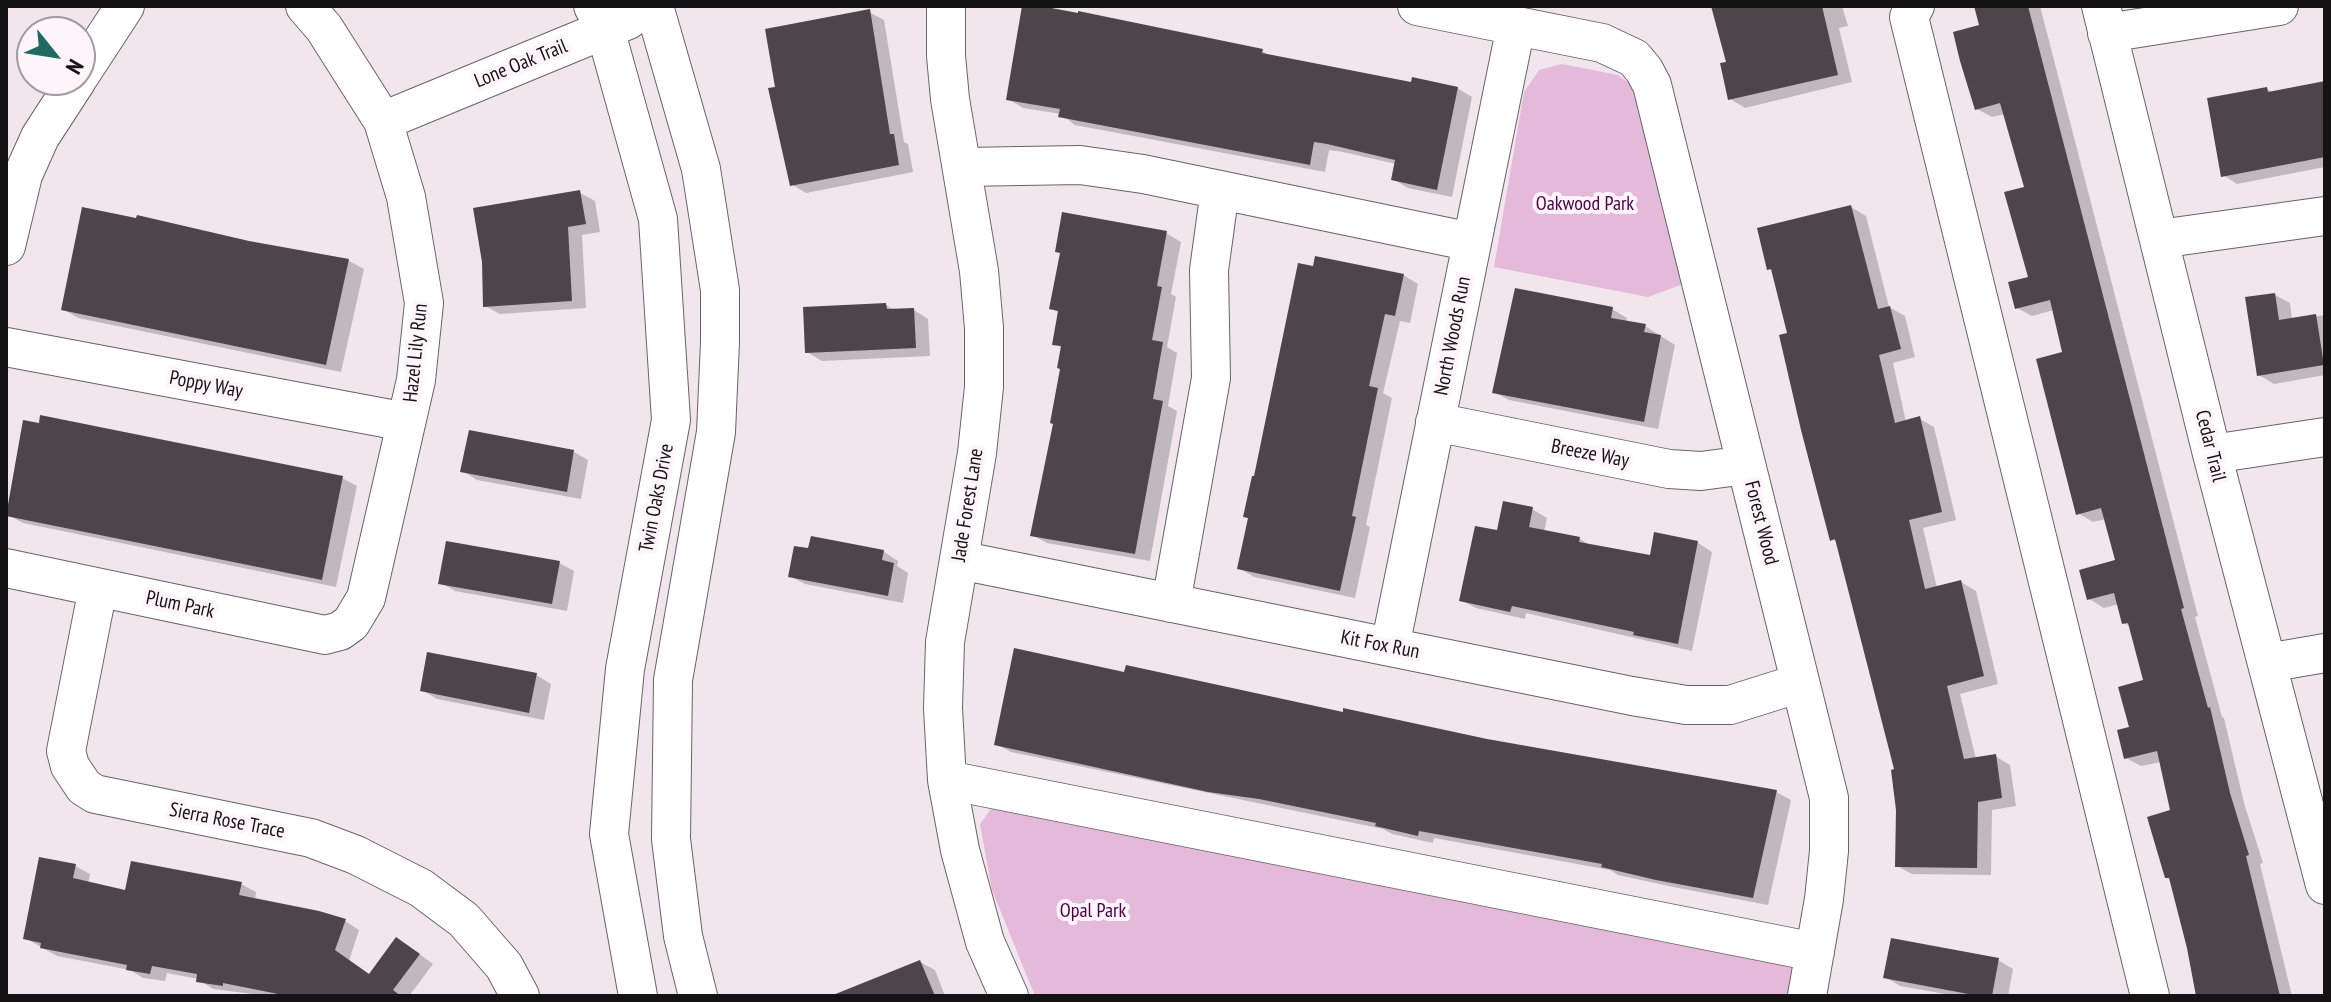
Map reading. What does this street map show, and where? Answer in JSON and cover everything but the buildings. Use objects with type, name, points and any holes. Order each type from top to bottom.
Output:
[{"type":"street","points":[[96,50],[125,6]]},
{"type":"street","name":"Hazel Lily Run","points":[[305,6],[324,28],[383,121],[406,197],[424,303],[416,380],[366,598],[351,623]]},
{"type":"street","name":"Jade Forest Lane","points":[[946,6],[946,56],[979,271],[984,328],[984,387],[977,453],[945,642],[943,708],[947,780],[960,850],[985,942],[1009,996]]},
{"type":"street","points":[[1417,6],[1516,26]]},
{"type":"street","points":[[1915,6],[1909,17],[2150,996]]},
{"type":"street","points":[[2104,20],[2279,6]]},
{"type":"street","points":[[656,7],[701,169],[720,290],[716,432],[673,680],[671,839],[683,936],[698,996]]},
{"type":"street","name":"Lone Oak Trail","points":[[383,121],[599,18],[656,7]]},
{"type":"street","name":"Twin Oaks Drive","points":[[599,18],[658,219],[671,420],[625,669],[609,834],[638,996]]},
{"type":"street","name":"Cedar Trail","points":[[2104,20],[2212,454],[2324,873]]},
{"type":"street","name":"Forest Wood","points":[[1516,26],[1602,43],[1634,58],[1652,85],[1829,798],[1829,851],[1807,996]]},
{"type":"street","name":"North Woods Run","points":[[1390,647],[1516,26]]},
{"type":"street","points":[[6,246],[23,175],[40,137],[66,96]]},
{"type":"street","points":[[962,167],[1080,165],[1220,190],[1472,242]]},
{"type":"street","points":[[1171,603],[1211,378],[1209,270],[1220,190]]},
{"type":"street","points":[[2159,239],[2325,216]]},
{"type":"street","name":"Poppy Way","points":[[6,347],[406,422]]},
{"type":"street","name":"Breeze Way","points":[[1435,422],[1669,469],[1701,471],[1746,465]]},
{"type":"street","points":[[2212,454],[2325,437]]},
{"type":"street","name":"Kit Fox Run","points":[[959,560],[1686,705],[1730,705],[1800,683]]},
{"type":"street","name":"Plum Park","points":[[6,568],[325,635],[340,631],[351,623]]},
{"type":"street","name":"Sierra Rose Trace","points":[[98,588],[66,751],[70,766],[84,787],[95,794],[311,838],[356,855],[421,888],[464,920],[504,966],[520,996]]},
{"type":"street","points":[[2267,663],[2325,653]]},
{"type":"street","points":[[947,780],[1815,952]]},
{"type":"green space","name":"Oakwood Park","points":[[1562,64],[1618,75],[1633,86],[1686,283],[1648,297],[1494,267],[1524,92],[1539,70]]},
{"type":"green space","name":"Opal Park","points":[[993,806],[1800,965],[1795,996],[1035,996],[992,890],[980,824]]}]
